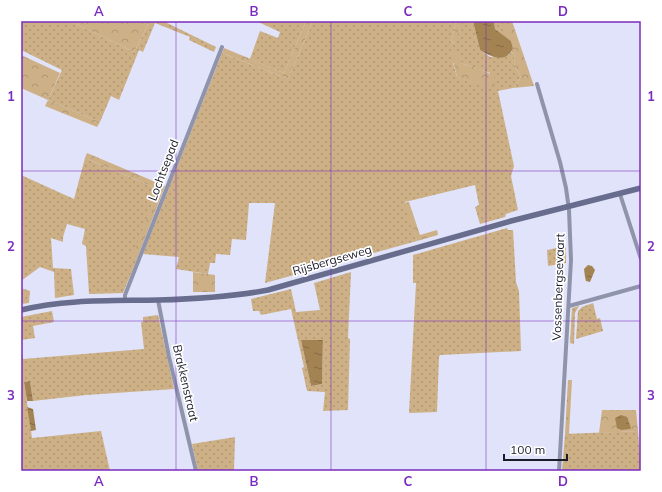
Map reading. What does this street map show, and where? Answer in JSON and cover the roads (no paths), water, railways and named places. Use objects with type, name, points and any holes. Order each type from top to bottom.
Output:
[{"type":"main road","name":"Rijsbergseweg","points":[[21,310],[39,305],[67,302],[225,297],[268,290],[511,221],[641,188]]},
{"type":"street","name":"Lochtsepad","points":[[125,300],[222,47]]},
{"type":"street","name":"Vossenbergsevaart","points":[[537,84],[560,162],[566,188],[571,260],[558,471]]},
{"type":"street","points":[[620,194],[641,259]]},
{"type":"street","points":[[569,306],[641,286]]},
{"type":"street","name":"Brakkenstraat","points":[[158,300],[169,357],[196,471]]},
{"type":"water","points":[[473,21],[494,21],[495,29],[511,41],[513,48],[510,53],[502,58],[498,58],[480,50]]},
{"type":"water","points":[[588,265],[592,266],[595,270],[590,282],[586,281],[584,269]]},
{"type":"water","points":[[301,340],[323,340],[322,384],[311,386]]},
{"type":"water","points":[[30,381],[33,401],[27,401],[24,382]]},
{"type":"water","points":[[27,407],[33,409],[36,430],[31,431]]},
{"type":"water","points":[[621,415],[627,417],[631,428],[630,429],[621,430],[617,428],[615,418]]}]
